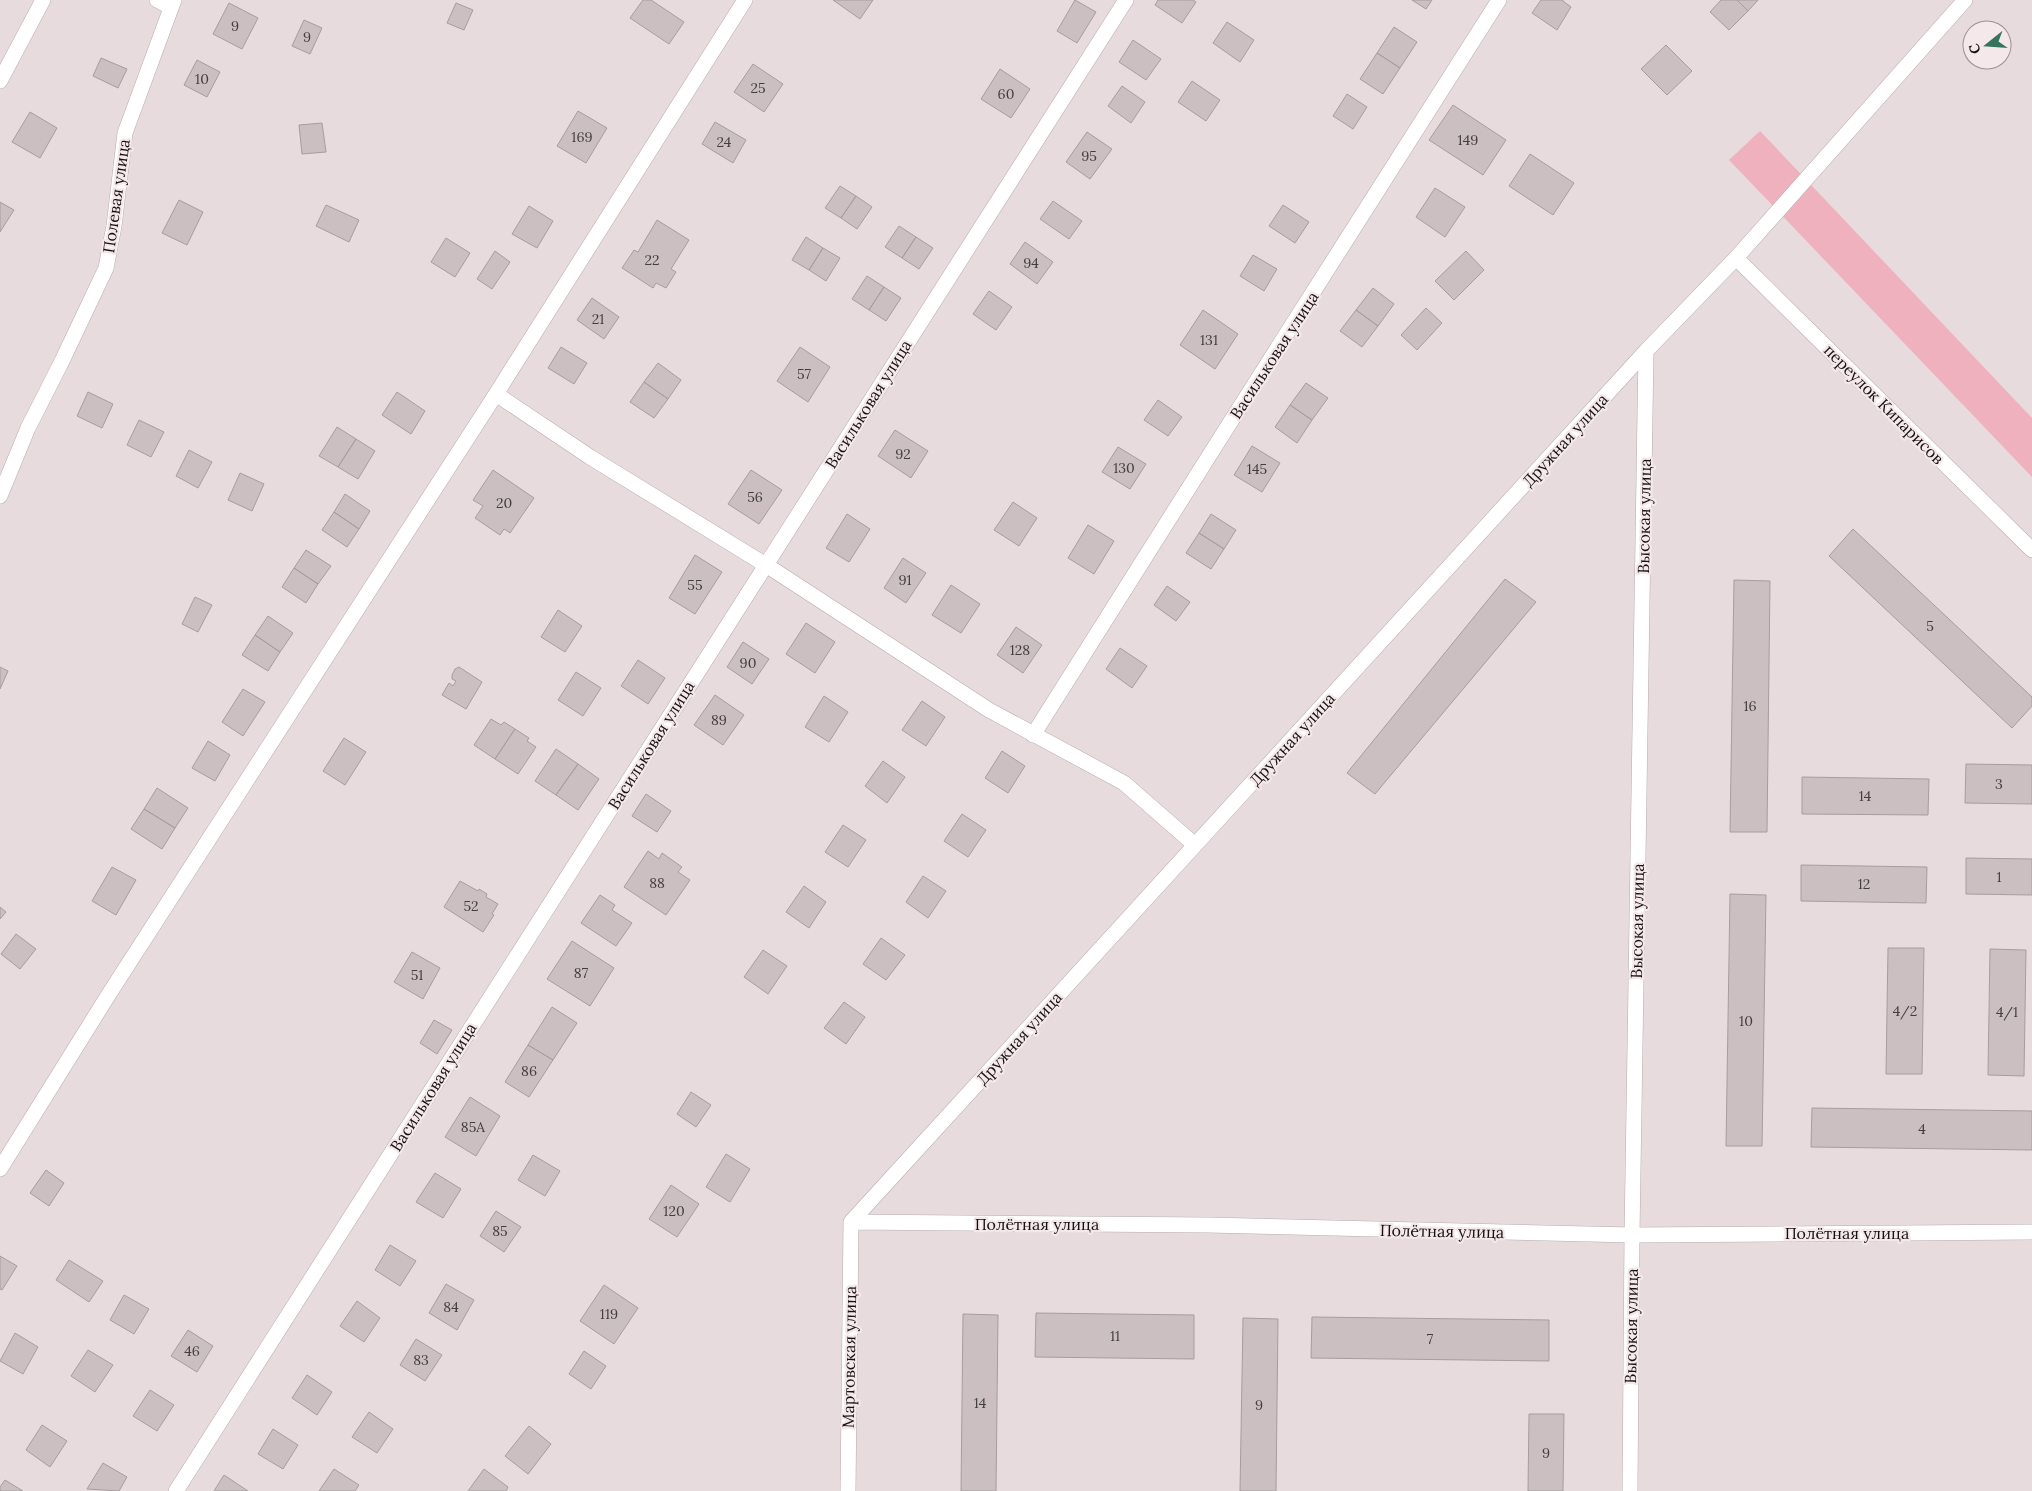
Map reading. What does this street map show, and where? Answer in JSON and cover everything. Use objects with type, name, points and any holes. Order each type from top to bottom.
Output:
[{"type":"street","points":[[0,81],[43,0]]},
{"type":"street","points":[[157,0],[172,4]]},
{"type":"street","points":[[0,1169],[113,987],[496,394],[745,0]]},
{"type":"street","name":"Васильковая улица","points":[[176,1491],[1126,0]]},
{"type":"street","name":"Васильковая улица","points":[[1033,735],[1216,443],[1313,295],[1499,0]]},
{"type":"street","name":"Дружная улица","points":[[851,1222],[1646,351],[1736,258],[1965,0]]},
{"type":"street","name":"Полевая улица","points":[[0,496],[28,428],[106,268],[114,226],[125,133],[172,4]]},
{"type":"street","name":"переулок Кипарисов","points":[[1736,258],[2032,550]]},
{"type":"street","name":"Высокая улица","points":[[1630,1491],[1632,1235],[1646,351]]},
{"type":"street","points":[[496,394],[590,457],[766,565],[989,710],[1124,783],[1195,845]]},
{"type":"street","name":"Полётная улица","points":[[851,1222],[1208,1225],[1632,1235],[2032,1232]]},
{"type":"street","name":"Мартовская улица","points":[[848,1491],[851,1222]]},
{"type":"shaded area","points":[[1760,131],[2032,418],[2032,477],[1729,160]]},
{"type":"building","points":[[643,0],[651,0],[684,22],[669,44],[630,18]]},
{"type":"building","points":[[833,0],[873,0],[860,19]]},
{"type":"building","points":[[1075,0],[1096,12],[1077,43],[1057,31]]},
{"type":"building","points":[[1158,0],[1193,0],[1196,2],[1182,23],[1155,5]]},
{"type":"building","points":[[1412,0],[1432,0],[1426,9]]},
{"type":"building","points":[[1541,0],[1563,0],[1571,7],[1557,30],[1532,13]]},
{"type":"building","points":[[1721,0],[1737,0],[1748,11],[1729,30],[1710,12]]},
{"type":"building","points":[[1737,0],[1758,0],[1748,11]]},
{"type":"building","points":[[229,3],[258,18],[242,49],[213,34]]},
{"type":"building","points":[[456,3],[473,10],[464,30],[447,23]]},
{"type":"building","points":[[304,20],[322,28],[310,54],[292,46]]},
{"type":"building","points":[[1227,22],[1254,40],[1240,62],[1213,43]]},
{"type":"building","points":[[1394,27],[1417,42],[1400,68],[1377,53]]},
{"type":"building","points":[[1133,40],[1161,59],[1146,80],[1119,62]]},
{"type":"building","points":[[1666,45],[1692,71],[1667,95],[1641,69]]},
{"type":"building","points":[[1377,53],[1400,68],[1383,94],[1360,79]]},
{"type":"building","points":[[101,58],[127,69],[118,88],[93,76]]},
{"type":"building","points":[[197,60],[220,72],[207,97],[184,85]]},
{"type":"building","points":[[753,64],[783,84],[764,112],[734,92]]},
{"type":"building","points":[[1000,69],[1030,89],[1011,118],[981,99]]},
{"type":"building","points":[[1192,81],[1220,100],[1206,121],[1178,102]]},
{"type":"building","points":[[1122,86],[1145,102],[1131,123],[1108,106]]},
{"type":"building","points":[[1347,94],[1367,107],[1353,129],[1333,116]]},
{"type":"building","points":[[1453,105],[1506,140],[1483,175],[1429,140]]},
{"type":"building","points":[[578,111],[607,128],[586,163],[557,146]]},
{"type":"building","points":[[30,112],[57,128],[40,158],[12,142]]},
{"type":"building","points":[[715,122],[746,140],[733,163],[702,144]]},
{"type":"building","points":[[322,123],[326,152],[302,154],[299,125]]},
{"type":"building","points":[[1087,132],[1112,149],[1090,179],[1066,162]]},
{"type":"building","points":[[1530,154],[1574,183],[1553,215],[1509,186]]},
{"type":"building","points":[[840,186],[856,196],[841,218],[825,208]]},
{"type":"building","points":[[1435,188],[1465,207],[1445,237],[1416,217]]},
{"type":"building","points":[[856,196],[872,207],[857,229],[841,218]]},
{"type":"building","points":[[179,200],[203,212],[187,245],[162,233]]},
{"type":"building","points":[[1053,201],[1082,221],[1069,239],[1040,219]]},
{"type":"building","points":[[0,202],[14,210],[0,232]]},
{"type":"building","points":[[326,205],[359,220],[349,242],[316,226]]},
{"type":"building","points":[[1283,205],[1309,222],[1295,243],[1269,226]]},
{"type":"building","points":[[529,206],[553,221],[537,248],[512,234]]},
{"type":"building","points":[[657,220],[689,240],[671,269],[676,272],[666,288],[656,283],[653,288],[622,268],[634,250],[638,252]]},
{"type":"building","points":[[899,226],[916,237],[902,258],[885,247]]},
{"type":"building","points":[[806,237],[823,248],[809,270],[792,260]]},
{"type":"building","points":[[916,237],[933,248],[919,269],[902,258]]},
{"type":"building","points":[[446,238],[470,253],[455,277],[431,262]]},
{"type":"building","points":[[1025,242],[1053,262],[1037,284],[1010,264]]},
{"type":"building","points":[[823,248],[840,258],[826,281],[809,270]]},
{"type":"building","points":[[495,251],[510,262],[492,289],[477,279]]},
{"type":"building","points":[[1466,251],[1484,270],[1454,300],[1435,281]]},
{"type":"building","points":[[1253,255],[1277,269],[1264,291],[1240,276]]},
{"type":"building","points":[[867,276],[884,287],[869,310],[852,299]]},
{"type":"building","points":[[884,287],[901,298],[886,321],[869,310]]},
{"type":"building","points":[[1373,288],[1394,304],[1378,326],[1356,310]]},
{"type":"building","points":[[989,291],[1012,307],[996,330],[973,314]]},
{"type":"building","points":[[592,298],[619,317],[604,339],[577,320]]},
{"type":"building","points":[[1426,308],[1442,323],[1417,350],[1401,335]]},
{"type":"building","points":[[1203,310],[1238,334],[1215,369],[1180,345]]},
{"type":"building","points":[[1356,310],[1378,326],[1362,347],[1340,331]]},
{"type":"building","points":[[561,347],[587,363],[574,384],[548,368]]},
{"type":"building","points":[[800,347],[830,367],[808,402],[777,381]]},
{"type":"building","points":[[658,363],[681,380],[668,399],[644,382]]},
{"type":"building","points":[[644,382],[668,399],[654,418],[630,402]]},
{"type":"building","points":[[1306,383],[1328,398],[1312,420],[1290,405]]},
{"type":"building","points":[[88,392],[113,404],[102,428],[77,416]]},
{"type":"building","points":[[397,392],[425,411],[411,434],[382,415]]},
{"type":"building","points":[[1158,400],[1182,417],[1168,436],[1144,420]]},
{"type":"building","points":[[1290,405],[1312,420],[1297,443],[1275,427]]},
{"type":"building","points":[[139,420],[164,432],[151,457],[127,445]]},
{"type":"building","points":[[337,427],[356,439],[338,467],[319,456]]},
{"type":"building","points":[[895,430],[928,451],[911,478],[878,456]]},
{"type":"building","points":[[356,439],[375,451],[358,479],[338,467]]},
{"type":"building","points":[[1252,446],[1280,463],[1262,492],[1234,475]]},
{"type":"building","points":[[1118,447],[1146,464],[1130,489],[1102,472]]},
{"type":"building","points":[[189,450],[212,462],[198,488],[176,476]]},
{"type":"building","points":[[493,470],[534,498],[510,533],[504,529],[500,535],[475,518],[483,506],[473,500]]},
{"type":"building","points":[[751,470],[782,490],[759,524],[728,504]]},
{"type":"building","points":[[240,473],[264,484],[252,511],[228,500]]},
{"type":"building","points":[[345,494],[370,511],[359,529],[334,512]]},
{"type":"building","points":[[1013,502],[1037,518],[1019,546],[994,530]]},
{"type":"building","points":[[334,512],[359,529],[347,547],[322,530]]},
{"type":"building","points":[[847,514],[870,529],[849,562],[826,548]]},
{"type":"building","points":[[1211,514],[1236,530],[1224,549],[1199,533]]},
{"type":"building","points":[[1088,525],[1114,541],[1094,574],[1068,558]]},
{"type":"building","points":[[1853,529],[2032,697],[2032,706],[2012,728],[1829,556]]},
{"type":"building","points":[[1199,533],[1224,549],[1211,569],[1186,553]]},
{"type":"building","points":[[306,550],[331,566],[318,584],[294,568]]},
{"type":"building","points":[[695,555],[722,572],[695,614],[669,598]]},
{"type":"building","points":[[903,558],[926,573],[906,603],[884,588]]},
{"type":"building","points":[[294,568],[318,584],[306,603],[282,587]]},
{"type":"building","points":[[1505,579],[1536,602],[1375,794],[1347,773]]},
{"type":"building","points":[[1734,580],[1770,581],[1767,832],[1730,832]]},
{"type":"building","points":[[951,585],[980,604],[961,633],[932,615]]},
{"type":"building","points":[[1167,586],[1190,602],[1176,621],[1154,605]]},
{"type":"building","points":[[195,597],[212,605],[198,632],[182,624]]},
{"type":"building","points":[[558,610],[582,626],[565,652],[541,637]]},
{"type":"building","points":[[268,616],[293,633],[280,652],[255,635]]},
{"type":"building","points":[[806,623],[835,642],[815,673],[786,654]]},
{"type":"building","points":[[1016,627],[1042,645],[1023,673],[997,655]]},
{"type":"building","points":[[255,635],[280,652],[268,671],[242,655]]},
{"type":"building","points":[[743,642],[769,659],[752,684],[727,667]]},
{"type":"building","points":[[1120,648],[1147,666],[1132,688],[1106,669]]},
{"type":"building","points":[[638,660],[665,678],[648,704],[621,686]]},
{"type":"building","points":[[0,667],[8,671],[0,689]]},
{"type":"building","points":[[459,667],[482,682],[466,709],[442,695],[449,683],[453,686],[456,681],[452,679],[452,675],[455,669]]},
{"type":"building","points":[[576,672],[601,688],[583,716],[558,700]]},
{"type":"building","points":[[243,689],[265,702],[243,736],[222,722]]},
{"type":"building","points":[[715,695],[744,715],[723,745],[694,725]]},
{"type":"building","points":[[824,696],[848,712],[829,742],[805,727]]},
{"type":"building","points":[[922,701],[945,717],[926,746],[902,730]]},
{"type":"building","points":[[491,719],[501,725],[504,722],[515,729],[495,759],[474,745]]},
{"type":"building","points":[[515,729],[529,738],[527,741],[536,747],[518,774],[495,759]]},
{"type":"building","points":[[344,738],[366,752],[345,785],[323,771]]},
{"type":"building","points":[[208,741],[230,755],[215,781],[192,768]]},
{"type":"building","points":[[556,749],[578,764],[556,795],[535,781]]},
{"type":"building","points":[[1002,751],[1025,766],[1008,793],[985,778]]},
{"type":"building","points":[[883,761],[905,777],[887,803],[865,786]]},
{"type":"building","points":[[578,764],[599,779],[578,810],[556,795]]},
{"type":"building","points":[[1966,764],[2032,765],[2032,804],[1965,803]]},
{"type":"building","points":[[1802,777],[1929,779],[1928,815],[1802,814]]},
{"type":"building","points":[[157,788],[188,808],[175,828],[144,809]]},
{"type":"building","points":[[646,794],[671,811],[657,832],[632,816]]},
{"type":"building","points":[[144,809],[175,828],[162,849],[131,829]]},
{"type":"building","points":[[962,814],[986,830],[968,857],[944,841]]},
{"type":"building","points":[[843,825],[866,840],[848,867],[825,852]]},
{"type":"building","points":[[648,851],[659,859],[662,853],[682,867],[678,872],[690,880],[666,915],[624,887]]},
{"type":"building","points":[[1966,858],[2032,859],[2032,895],[1966,894]]},
{"type":"building","points":[[1801,865],[1927,867],[1926,903],[1801,901]]},
{"type":"building","points":[[112,867],[136,880],[116,915],[92,901]]},
{"type":"building","points":[[923,876],[946,891],[928,918],[906,902]]},
{"type":"building","points":[[460,881],[478,891],[479,889],[487,894],[486,897],[498,904],[492,914],[494,915],[483,932],[444,907]]},
{"type":"building","points":[[804,886],[826,902],[809,928],[786,912]]},
{"type":"building","points":[[1730,894],[1766,895],[1762,1146],[1726,1146]]},
{"type":"building","points":[[600,895],[615,905],[612,910],[632,923],[616,946],[581,923]]},
{"type":"building","points":[[0,907],[6,912],[0,919]]},
{"type":"building","points":[[16,934],[36,949],[20,969],[1,954]]},
{"type":"building","points":[[881,938],[905,955],[886,980],[863,964]]},
{"type":"building","points":[[572,941],[614,968],[590,1006],[547,979]]},
{"type":"building","points":[[1888,948],[1924,948],[1922,1074],[1886,1074]]},
{"type":"building","points":[[1990,949],[2026,950],[2024,1076],[1988,1075]]},
{"type":"building","points":[[763,950],[787,966],[768,994],[744,977]]},
{"type":"building","points":[[412,952],[440,968],[423,999],[394,982]]},
{"type":"building","points":[[844,1002],[865,1017],[846,1044],[824,1028]]},
{"type":"building","points":[[552,1007],[577,1023],[553,1060],[528,1045]]},
{"type":"building","points":[[434,1020],[452,1030],[437,1054],[420,1043]]},
{"type":"building","points":[[528,1045],[553,1060],[529,1097],[505,1082]]},
{"type":"building","points":[[691,1092],[711,1105],[696,1127],[677,1114]]},
{"type":"building","points":[[470,1097],[500,1116],[476,1156],[445,1137]]},
{"type":"building","points":[[1812,1108],[2032,1111],[2032,1150],[1811,1147]]},
{"type":"building","points":[[726,1154],[750,1169],[730,1202],[706,1187]]},
{"type":"building","points":[[533,1155],[560,1171],[545,1196],[518,1180]]},
{"type":"building","points":[[46,1170],[64,1183],[49,1206],[30,1193]]},
{"type":"building","points":[[435,1173],[461,1189],[443,1218],[416,1202]]},
{"type":"building","points":[[671,1185],[699,1204],[677,1237],[649,1219]]},
{"type":"building","points":[[496,1211],[521,1227],[504,1252],[480,1236]]},
{"type":"building","points":[[390,1245],[416,1261],[400,1286],[375,1270]]},
{"type":"building","points":[[0,1256],[17,1266],[2,1290],[0,1289]]},
{"type":"building","points":[[69,1260],[103,1281],[89,1302],[56,1280]]},
{"type":"building","points":[[446,1284],[474,1300],[457,1330],[429,1313]]},
{"type":"building","points":[[604,1285],[638,1308],[614,1344],[580,1321]]},
{"type":"building","points":[[124,1295],[149,1309],[134,1334],[110,1320]]},
{"type":"building","points":[[357,1301],[380,1318],[364,1342],[340,1326]]},
{"type":"building","points":[[1036,1313],[1194,1315],[1194,1359],[1035,1357]]},
{"type":"building","points":[[963,1314],[998,1315],[996,1491],[961,1491]]},
{"type":"building","points":[[1312,1317],[1549,1320],[1549,1361],[1311,1358]]},
{"type":"building","points":[[1243,1318],[1278,1319],[1276,1491],[1240,1491]]},
{"type":"building","points":[[188,1330],[213,1346],[197,1372],[171,1356]]},
{"type":"building","points":[[15,1333],[38,1347],[23,1374],[0,1361]]},
{"type":"building","points":[[416,1339],[442,1355],[425,1381],[400,1365]]},
{"type":"building","points":[[88,1350],[113,1365],[95,1392],[71,1376]]},
{"type":"building","points":[[584,1351],[606,1366],[591,1389],[569,1374]]},
{"type":"building","points":[[307,1375],[332,1392],[317,1415],[292,1398]]},
{"type":"building","points":[[150,1390],[174,1405],[157,1431],[133,1416]]},
{"type":"building","points":[[369,1412],[393,1429],[377,1453],[352,1437]]},
{"type":"building","points":[[1529,1414],[1564,1414],[1563,1491],[1528,1491]]},
{"type":"building","points":[[42,1425],[67,1441],[50,1467],[26,1450]]},
{"type":"building","points":[[529,1426],[551,1444],[528,1474],[505,1456]]},
{"type":"building","points":[[273,1429],[298,1445],[283,1469],[258,1454]]},
{"type":"building","points":[[103,1463],[127,1477],[119,1491],[87,1489]]},
{"type":"building","points":[[334,1469],[359,1485],[355,1491],[319,1491]]},
{"type":"building","points":[[484,1469],[508,1487],[506,1491],[468,1491]]},
{"type":"building","points":[[224,1475],[248,1491],[214,1491]]},
{"type":"building","points":[[5,1480],[23,1491],[0,1491],[0,1487]]}]
